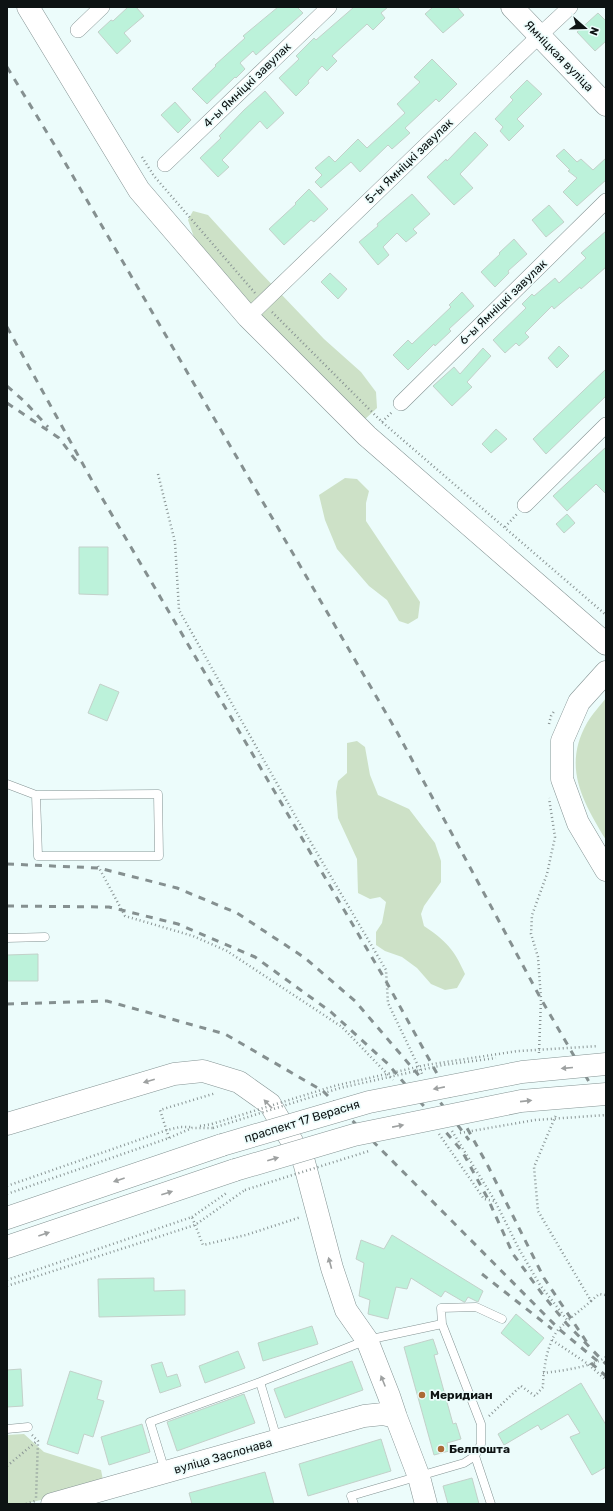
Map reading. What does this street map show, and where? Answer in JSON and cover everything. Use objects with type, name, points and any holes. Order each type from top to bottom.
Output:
[{"type":"main road","points":[[28,7],[139,190],[255,310],[367,436],[606,644]]},
{"type":"main road","name":"Ямніцкая вуліца","points":[[512,7],[606,105]]},
{"type":"main road","points":[[606,672],[579,702],[562,741],[562,779],[578,823],[606,870]]},
{"type":"main road","name":"праспект 17 Верасня","points":[[7,1218],[218,1136],[369,1102],[602,1055]]},
{"type":"main road","points":[[7,1124],[174,1074],[204,1071],[239,1082],[270,1104],[304,1162],[332,1268],[346,1310],[367,1340],[390,1396],[396,1417],[419,1477],[426,1504]]},
{"type":"main road","points":[[7,1247],[235,1170],[354,1135],[521,1101],[606,1094]]},
{"type":"main road","name":"вуліца Заслонава","points":[[52,1504],[364,1416],[383,1414],[396,1417]]},
{"type":"street","points":[[78,30],[102,7]]},
{"type":"street","name":"4-ы Ямніцкі завулак","points":[[165,164],[329,7]]},
{"type":"street","name":"5-ы Ямніцкі завулак","points":[[255,310],[570,7]]},
{"type":"street","name":"6-ы Ямніцкі завулак","points":[[401,403],[606,201]]},
{"type":"street","points":[[525,505],[606,425]]},
{"type":"lane","points":[[7,784],[36,795],[158,794],[159,856],[38,856],[36,795]]},
{"type":"lane","points":[[7,938],[45,937]]},
{"type":"lane","points":[[354,1504],[351,1496],[464,1463],[475,1456],[481,1444],[481,1424],[442,1324],[441,1308],[476,1307],[502,1319]]},
{"type":"lane","points":[[166,1472],[150,1422],[260,1382],[367,1340],[442,1324]]},
{"type":"lane","points":[[260,1382],[278,1440]]},
{"type":"lane","points":[[7,1429],[30,1431]]},
{"type":"lane","points":[[475,1456],[491,1504]]},
{"type":"path","points":[[140,156],[255,310],[382,422],[606,615]]},
{"type":"path","points":[[158,474],[175,542],[179,610],[297,819],[386,970],[388,1003],[424,1079]]},
{"type":"path","points":[[94,856],[125,916],[193,936],[227,951],[342,1026],[396,1083]]},
{"type":"path","points":[[7,1194],[169,1138],[192,1128],[212,1124],[334,1086],[426,1065],[518,1051],[602,1055]]},
{"type":"path","points":[[169,1138],[160,1110],[208,1096]]},
{"type":"path","points":[[452,1134],[535,1120],[606,1115]]},
{"type":"path","points":[[7,1186],[166,1130],[180,1127],[192,1128],[218,1136]]},
{"type":"path","points":[[450,1128],[495,1201],[519,1249],[540,1285],[568,1321]]},
{"type":"path","points":[[437,1130],[484,1199],[495,1201]]},
{"type":"path","points":[[436,1137],[444,1136]]},
{"type":"path","points":[[7,1286],[195,1225],[245,1190],[376,1149]]},
{"type":"path","points":[[7,1280],[192,1217],[229,1191]]},
{"type":"path","points":[[192,1217],[203,1245],[246,1234],[303,1216]]},
{"type":"path","points":[[591,1301],[599,1294],[606,1295]]},
{"type":"path","points":[[552,1340],[588,1364],[606,1380]]},
{"type":"path","points":[[543,1373],[561,1371],[598,1362],[606,1357]]},
{"type":"path","points":[[30,1431],[38,1441],[36,1501],[38,1504]]},
{"type":"path","points":[[7,1466],[38,1441]]},
{"type":"green space","points":[[193,211],[208,215],[324,339],[361,372],[376,392],[377,408],[363,421],[348,416],[197,246],[188,220]]},
{"type":"green space","points":[[345,478],[357,479],[369,491],[366,503],[366,521],[420,602],[418,618],[408,624],[399,621],[387,600],[369,586],[337,549],[325,520],[319,495]]},
{"type":"green space","points":[[606,698],[606,840],[583,798],[578,784],[576,754],[580,739],[587,723]]},
{"type":"green space","points":[[357,741],[365,747],[370,775],[378,795],[409,809],[435,843],[441,861],[441,882],[424,906],[421,914],[424,926],[449,946],[461,965],[465,974],[457,988],[445,990],[431,984],[417,968],[402,957],[385,951],[376,945],[376,932],[382,923],[386,902],[380,897],[370,899],[358,893],[357,859],[338,818],[336,792],[338,781],[347,773],[347,743]]},
{"type":"green space","points":[[24,1434],[44,1452],[101,1470],[104,1485],[24,1504],[7,1504],[7,1435]]},
{"type":"building","points":[[128,7],[136,7],[144,16],[124,33],[131,41],[117,54],[98,32]]},
{"type":"building","points":[[278,7],[297,7],[303,13],[256,55],[253,51],[240,63],[245,69],[207,104],[192,89],[216,66],[215,65],[245,38],[243,36]]},
{"type":"building","points":[[354,7],[388,7],[381,13],[385,18],[373,30],[367,24],[332,56],[337,61],[327,71],[322,66],[308,81],[309,83],[296,96],[279,78],[299,59],[296,56],[314,38],[316,40]]},
{"type":"building","points":[[433,7],[457,7],[464,15],[443,33],[425,14]]},
{"type":"building","points":[[598,13],[606,21],[606,41],[595,51],[577,32]]},
{"type":"building","points":[[432,59],[457,84],[439,102],[436,99],[405,128],[410,133],[392,149],[388,145],[360,172],[351,162],[321,188],[315,182],[322,175],[315,168],[329,156],[335,162],[358,139],[367,148],[405,113],[397,104],[420,82],[414,77]]},
{"type":"building","points":[[527,80],[542,94],[517,119],[524,126],[509,141],[500,131],[503,127],[495,119],[513,100],[510,97]]},
{"type":"building","points":[[265,91],[284,113],[267,129],[260,121],[222,160],[229,167],[218,177],[200,158],[221,138],[219,136],[244,110]]},
{"type":"building","points":[[175,102],[191,120],[178,133],[161,115]]},
{"type":"building","points":[[475,132],[488,145],[460,174],[473,188],[454,205],[427,177],[446,159],[447,161]]},
{"type":"building","points":[[564,149],[577,162],[581,159],[593,170],[606,158],[606,180],[577,206],[563,192],[577,178],[568,171],[570,170],[556,156]]},
{"type":"building","points":[[309,189],[328,209],[314,222],[311,220],[284,245],[269,229],[296,204],[295,203]]},
{"type":"building","points":[[412,194],[430,214],[413,229],[417,233],[406,242],[397,233],[383,247],[389,255],[378,265],[359,242],[378,226],[377,224]]},
{"type":"building","points":[[549,205],[564,222],[546,237],[532,220]]},
{"type":"building","points":[[606,231],[606,267],[581,289],[580,287],[554,309],[552,306],[525,333],[529,337],[519,346],[516,343],[505,353],[493,340],[526,308],[522,304],[532,294],[534,296],[555,278],[559,283],[586,258],[581,253]]},
{"type":"building","points":[[514,239],[527,254],[508,271],[509,273],[495,287],[481,272]]},
{"type":"building","points":[[330,273],[347,289],[338,299],[321,282]]},
{"type":"building","points":[[462,292],[474,306],[449,329],[451,331],[435,346],[434,344],[408,370],[393,355],[408,340],[412,344],[451,307],[449,305]]},
{"type":"building","points":[[559,346],[569,356],[557,368],[548,358]]},
{"type":"building","points":[[483,348],[491,356],[467,382],[472,387],[452,406],[433,386],[454,367],[460,374]]},
{"type":"building","points":[[606,369],[606,396],[546,454],[533,439]]},
{"type":"building","points":[[496,429],[507,439],[491,453],[482,444]]},
{"type":"building","points":[[606,447],[606,494],[596,484],[567,511],[553,496]]},
{"type":"building","points":[[567,514],[575,523],[564,533],[556,524]]},
{"type":"building","points":[[79,547],[108,547],[108,595],[79,594]]},
{"type":"building","points":[[100,684],[119,692],[107,721],[88,713]]},
{"type":"building","points":[[38,954],[38,981],[7,981],[7,955]]},
{"type":"building","points":[[392,1235],[483,1291],[478,1302],[468,1297],[464,1302],[445,1291],[441,1297],[411,1278],[407,1289],[396,1287],[388,1319],[368,1314],[370,1300],[359,1296],[364,1263],[356,1259],[361,1240],[384,1249]]},
{"type":"building","points":[[154,1278],[154,1291],[185,1290],[185,1315],[99,1317],[98,1279]]},
{"type":"building","points":[[516,1314],[544,1338],[529,1356],[501,1333]]},
{"type":"building","points":[[312,1326],[318,1344],[263,1361],[258,1343]]},
{"type":"building","points":[[433,1339],[438,1354],[434,1355],[453,1424],[456,1423],[461,1439],[447,1443],[449,1451],[434,1455],[404,1347]]},
{"type":"building","points":[[238,1351],[245,1368],[205,1383],[199,1366]]},
{"type":"building","points":[[352,1361],[363,1390],[285,1418],[274,1389]]},
{"type":"building","points":[[162,1362],[167,1377],[177,1374],[181,1386],[160,1393],[151,1365]]},
{"type":"building","points":[[21,1369],[23,1406],[7,1407],[7,1370]]},
{"type":"building","points":[[70,1371],[102,1381],[97,1399],[104,1401],[93,1437],[84,1434],[78,1454],[47,1444]]},
{"type":"building","points":[[581,1383],[606,1425],[606,1467],[592,1475],[570,1437],[580,1433],[568,1414],[541,1430],[538,1425],[504,1445],[498,1434]]},
{"type":"building","points":[[244,1394],[255,1423],[177,1451],[167,1422]]},
{"type":"building","points":[[142,1424],[150,1452],[109,1465],[101,1437]]},
{"type":"building","points":[[381,1439],[391,1471],[308,1496],[299,1464]]},
{"type":"building","points":[[265,1472],[274,1504],[192,1504],[189,1493]]},
{"type":"building","points":[[472,1478],[479,1504],[448,1504],[443,1486]]},
{"type":"railway","points":[[7,67],[60,154],[397,732],[541,999],[606,1111]]},
{"type":"railway","points":[[7,327],[95,486],[387,983],[488,1166],[544,1278],[588,1344]]},
{"type":"railway","points":[[7,386],[25,402],[48,427]]},
{"type":"railway","points":[[7,403],[59,438],[77,462]]},
{"type":"railway","points":[[7,864],[99,868],[177,888],[237,913],[305,958],[355,1001],[427,1085],[469,1140]]},
{"type":"railway","points":[[7,906],[109,907],[178,924],[255,957],[331,1012],[388,1064],[462,1151],[488,1199],[513,1254],[566,1323],[606,1364]]},
{"type":"railway","points":[[7,1004],[107,1001],[225,1034],[323,1091],[559,1329],[601,1364]]},
{"type":"railway","points":[[482,1274],[552,1329]]},
{"type":"railway","points":[[591,1363],[606,1376]]},
{"type":"place","name":"Меридиан","points":[[422,1395]]},
{"type":"place","name":"Белпошта","points":[[441,1449]]}]
